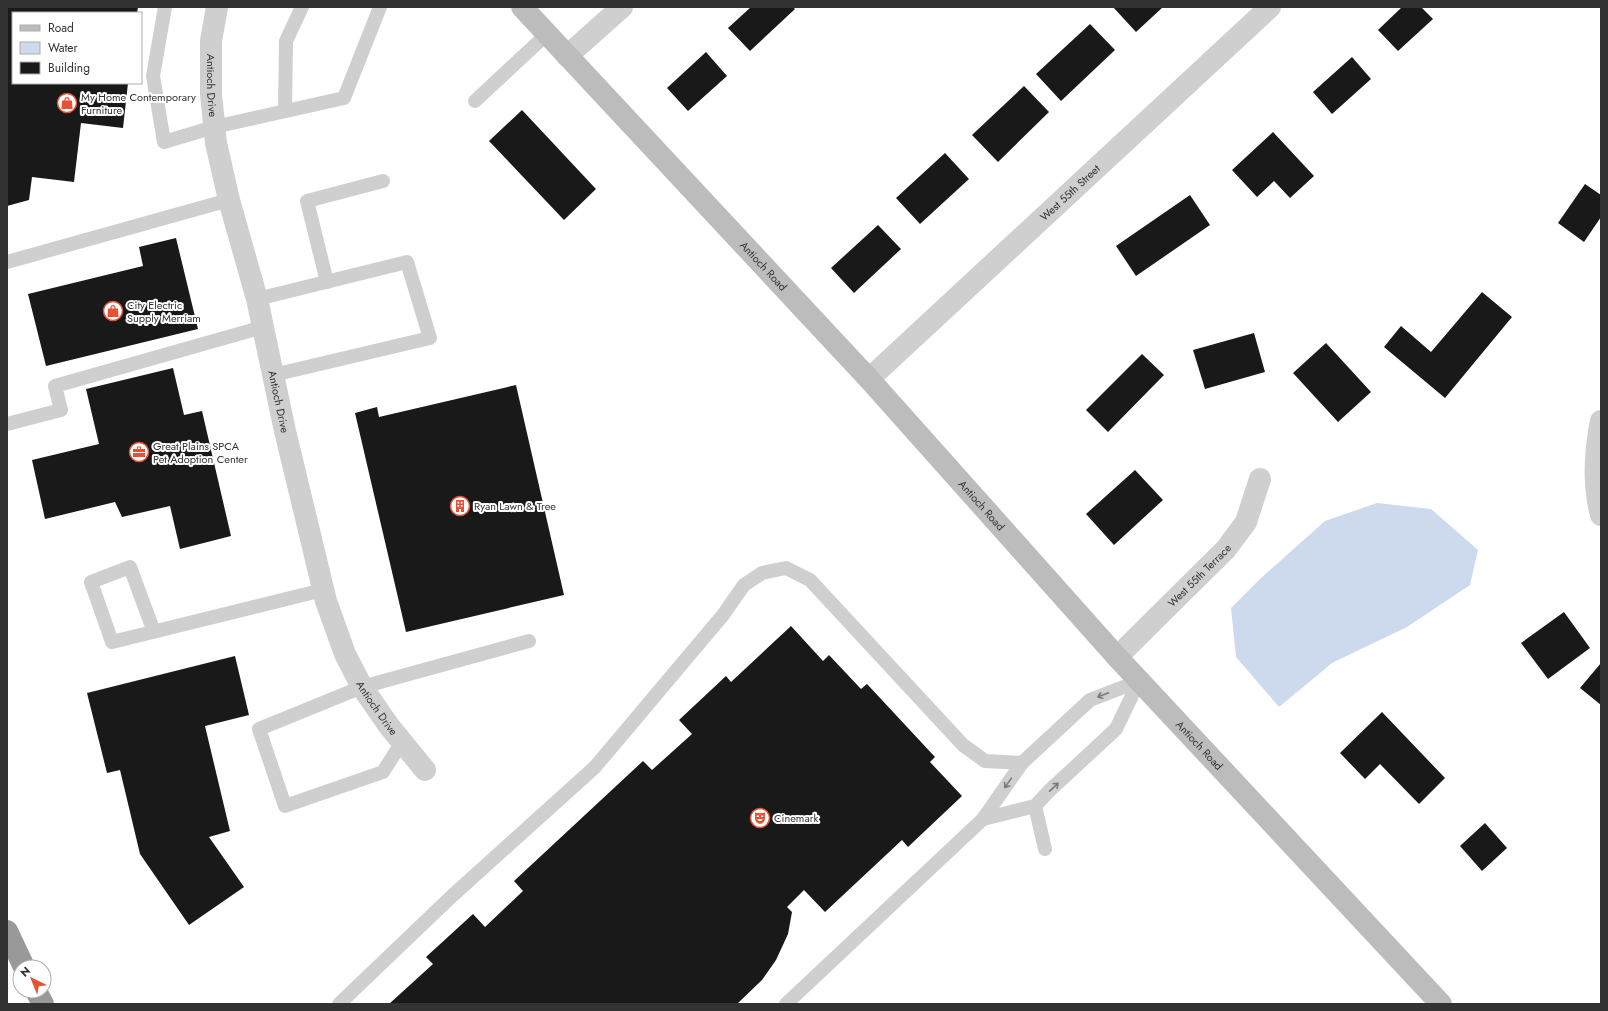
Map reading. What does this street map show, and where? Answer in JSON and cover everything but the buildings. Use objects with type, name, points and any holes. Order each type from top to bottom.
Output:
[{"type":"highway","points":[[7,931],[20,959]]},
{"type":"main road","name":"Antioch Road","points":[[522,7],[869,379],[1139,681],[1441,1004]]},
{"type":"street","name":"Antioch Drive","points":[[217,7],[211,41],[211,94],[216,143],[229,200],[257,300],[285,431],[323,590],[345,654],[362,687],[389,726],[425,770]]},
{"type":"street","points":[[567,56],[622,7]]},
{"type":"street","name":"West 55th Street","points":[[869,379],[1270,7]]},
{"type":"street","points":[[1601,421],[1597,445],[1596,487],[1601,515]]},
{"type":"street","name":"West 55th Terrace","points":[[1117,657],[1226,549],[1246,522],[1260,479]]},
{"type":"lane","points":[[165,7],[153,76],[164,142],[214,127],[344,98],[380,7]]},
{"type":"lane","points":[[285,111],[286,41],[302,7]]},
{"type":"lane","points":[[475,101],[547,34]]},
{"type":"lane","points":[[327,282],[307,201],[383,181]]},
{"type":"lane","points":[[7,262],[229,200]]},
{"type":"lane","points":[[257,300],[407,262],[430,338],[273,375]]},
{"type":"lane","points":[[7,424],[61,410],[55,386],[263,327]]},
{"type":"lane","points":[[154,632],[130,567],[91,582],[112,642],[154,632],[323,590]]},
{"type":"lane","points":[[339,1004],[452,896],[595,767],[723,615],[744,585],[762,573],[786,568],[810,580],[963,745],[985,761],[1022,763]]},
{"type":"lane","points":[[402,742],[383,772],[285,806],[259,729],[362,687],[529,641]]},
{"type":"lane","points":[[786,1004],[983,819],[1022,763],[1090,700],[1139,681]]},
{"type":"lane","points":[[983,819],[1035,806],[1049,791],[1116,729],[1139,681]]},
{"type":"lane","points":[[1035,806],[1045,849]]},
{"type":"water","points":[[1377,503],[1431,509],[1478,550],[1470,585],[1407,627],[1332,663],[1279,707],[1236,657],[1231,608],[1261,578],[1325,521]]},
{"type":"place","name":"My Home Contemporary Furniture","points":[[67,103]]},
{"type":"place","name":"City Electric Supply Merriam","points":[[113,311]]},
{"type":"place","name":"Great Plains SPCA Pet Adoption Center","points":[[139,452]]},
{"type":"place","name":"Ryan Lawn & Tree","points":[[460,506]]},
{"type":"place","name":"Cinemark","points":[[760,818]]}]
